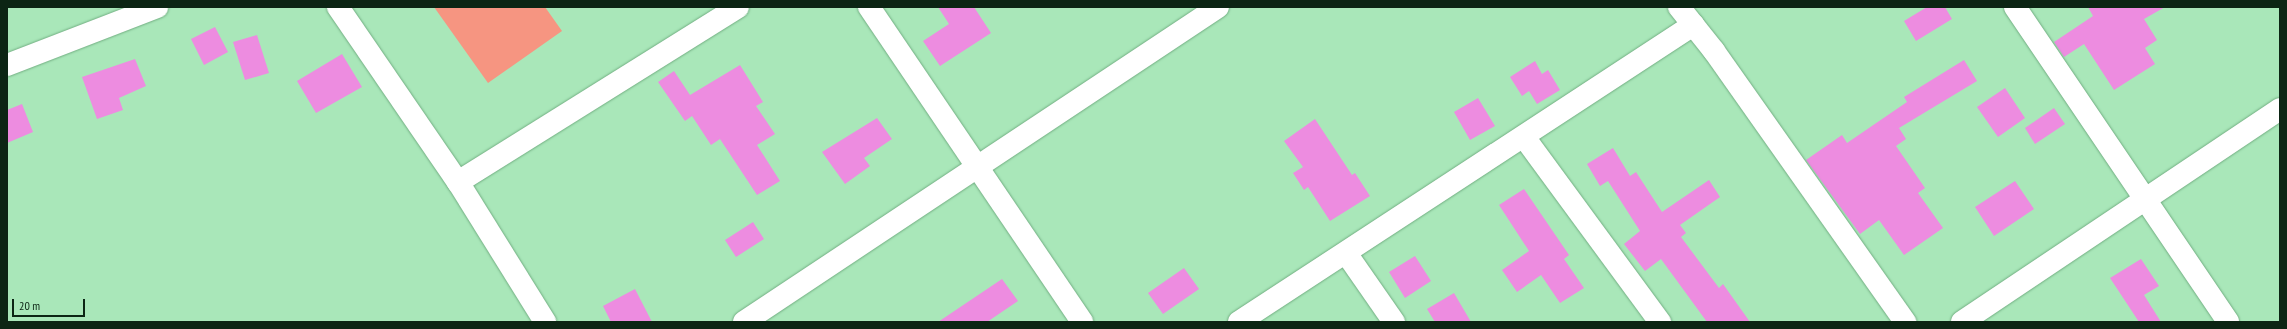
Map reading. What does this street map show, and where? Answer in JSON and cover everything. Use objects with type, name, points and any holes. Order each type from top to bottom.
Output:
[{"type":"street","points":[[7,65],[157,7]]},
{"type":"street","points":[[338,7],[458,182],[545,322]]},
{"type":"street","points":[[458,182],[738,7]]},
{"type":"street","points":[[869,7],[1082,322]]},
{"type":"street","points":[[744,322],[1218,7]]},
{"type":"street","points":[[1679,7],[1905,322]]},
{"type":"street","points":[[2015,7],[2228,322]]},
{"type":"street","points":[[1239,322],[1693,26]]},
{"type":"street","points":[[1962,322],[2280,109]]},
{"type":"street","points":[[1524,137],[1660,322]]},
{"type":"street","points":[[1346,253],[1394,322]]},
{"type":"shaded area","points":[[434,7],[545,7],[562,31],[488,83]]},
{"type":"building","points":[[938,7],[974,7],[991,33],[940,66],[923,41],[949,24]]},
{"type":"building","points":[[1927,7],[1945,7],[1952,19],[1916,41],[1904,21]]},
{"type":"building","points":[[2088,7],[2165,7],[2144,19],[2157,40],[2145,48],[2155,64],[2114,90],[2084,44],[2064,57],[2054,42],[2093,16]]},
{"type":"building","points":[[215,27],[228,52],[204,65],[191,39]]},
{"type":"building","points":[[257,35],[269,73],[245,80],[233,42]]},
{"type":"building","points":[[342,54],[362,87],[316,113],[297,81]]},
{"type":"building","points":[[135,59],[146,86],[119,98],[123,110],[97,119],[82,77]]},
{"type":"building","points":[[1964,60],[1977,81],[1899,128],[1906,139],[1896,146],[1925,188],[1918,193],[1943,228],[1904,255],[1879,220],[1860,234],[1806,160],[1842,135],[1847,143],[1907,102],[1904,97]]},
{"type":"building","points":[[1535,61],[1542,74],[1548,70],[1560,90],[1537,104],[1529,91],[1522,96],[1510,77]]},
{"type":"building","points":[[740,65],[763,102],[756,106],[775,134],[757,145],[780,181],[757,195],[720,139],[711,145],[692,116],[685,121],[658,82],[674,71],[690,95]]},
{"type":"building","points":[[2005,88],[2025,118],[1998,137],[1977,107]]},
{"type":"building","points":[[1478,98],[1495,126],[1470,140],[1454,112]]},
{"type":"building","points":[[22,104],[33,132],[7,143],[7,110]]},
{"type":"building","points":[[2054,108],[2065,124],[2035,144],[2025,128]]},
{"type":"building","points":[[877,118],[892,139],[864,158],[870,166],[845,184],[822,152]]},
{"type":"building","points":[[1315,119],[1352,175],[1355,173],[1370,196],[1330,221],[1308,187],[1304,190],[1293,173],[1303,167],[1284,141]]},
{"type":"building","points":[[1613,148],[1630,176],[1636,172],[1662,212],[1709,180],[1720,197],[1680,225],[1686,233],[1681,237],[1719,288],[1723,284],[1750,322],[1707,322],[1661,259],[1645,271],[1624,244],[1640,231],[1608,181],[1600,186],[1587,164]]},
{"type":"building","points":[[2015,181],[2034,209],[1994,236],[1975,207]]},
{"type":"building","points":[[1524,189],[1569,255],[1564,259],[1584,288],[1560,303],[1541,275],[1517,292],[1502,270],[1529,251],[1499,205]]},
{"type":"building","points":[[753,222],[764,239],[736,257],[725,240]]},
{"type":"building","points":[[1415,256],[1431,281],[1405,298],[1389,272]]},
{"type":"building","points":[[2141,259],[2159,286],[2144,295],[2161,322],[2139,322],[2110,278]]},
{"type":"building","points":[[1184,268],[1199,289],[1163,314],[1148,293]]},
{"type":"building","points":[[1002,279],[1018,301],[987,322],[938,322]]},
{"type":"building","points":[[635,289],[652,322],[611,322],[603,306]]},
{"type":"building","points":[[1454,293],[1471,322],[1435,322],[1427,309]]}]
